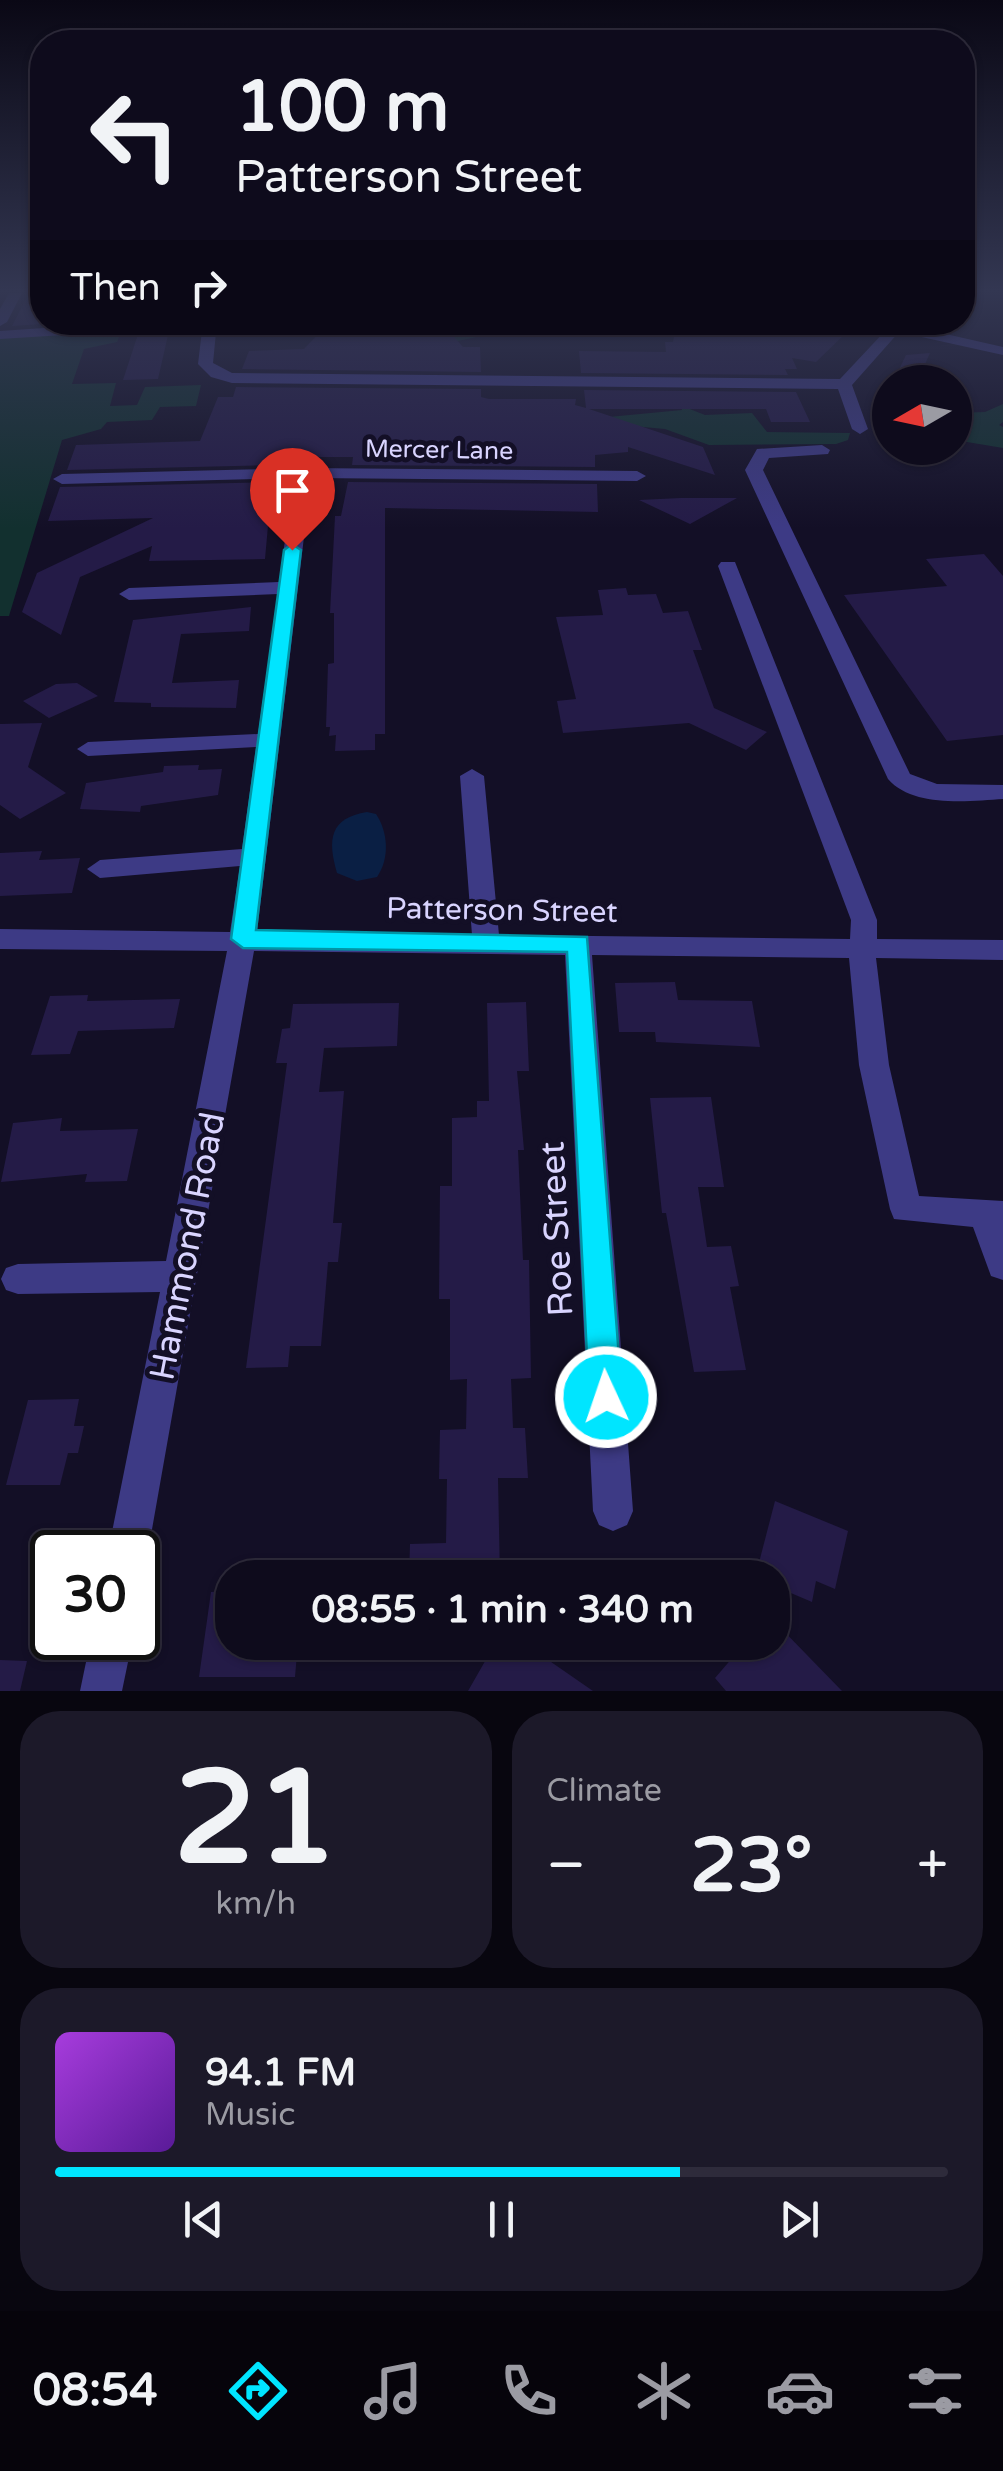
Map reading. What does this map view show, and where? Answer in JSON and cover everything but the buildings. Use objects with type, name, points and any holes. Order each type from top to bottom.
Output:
[{"type":"street","points":[[214,372],[240,379],[844,384],[855,372]]},
{"type":"street","points":[[844,384],[860,428]]},
{"type":"street","points":[[822,450],[763,453],[754,470],[900,779],[918,790],[940,793],[1003,792]]},
{"type":"street","name":"Mercer Lane","points":[[62,479],[303,473],[637,476]]},
{"type":"street","name":"Hammond Road","points":[[132,1530],[243,939],[303,473]]},
{"type":"street","points":[[728,566],[864,920],[861,949],[868,1022],[906,1209],[994,1215],[1003,1265]]},
{"type":"street","points":[[129,594],[287,588]]},
{"type":"street","points":[[88,750],[268,740]]},
{"type":"street","points":[[472,776],[486,942]]},
{"type":"street","points":[[100,869],[253,857]]},
{"type":"street","name":"Patterson Street","points":[[0,939],[1003,950]]},
{"type":"street","name":"Roe Street","points":[[578,943],[612,1511]]},
{"type":"street","points":[[18,1279],[182,1276]]},
{"type":"street","points":[[101,1691],[107,1660]]},
{"type":"green space","points":[[0,372],[76,372],[72,384],[116,383],[110,406],[137,405],[145,387],[201,385],[196,406],[160,407],[152,420],[107,422],[101,429],[62,440],[9,616],[0,616]]},
{"type":"green space","points":[[1003,404],[1003,422],[999,425],[1003,427],[1003,448],[972,443],[972,412]]},
{"type":"green space","points":[[682,406],[705,415],[752,413],[767,432],[850,433],[848,440],[836,444],[709,445],[665,429],[599,423],[598,418],[682,410]]},
{"type":"water","points":[[367,812],[376,814],[380,821],[386,853],[377,877],[357,881],[337,873],[332,840],[345,819]]},
{"type":"route","points":[[292,550],[243,939],[578,943],[606,1397]]}]
